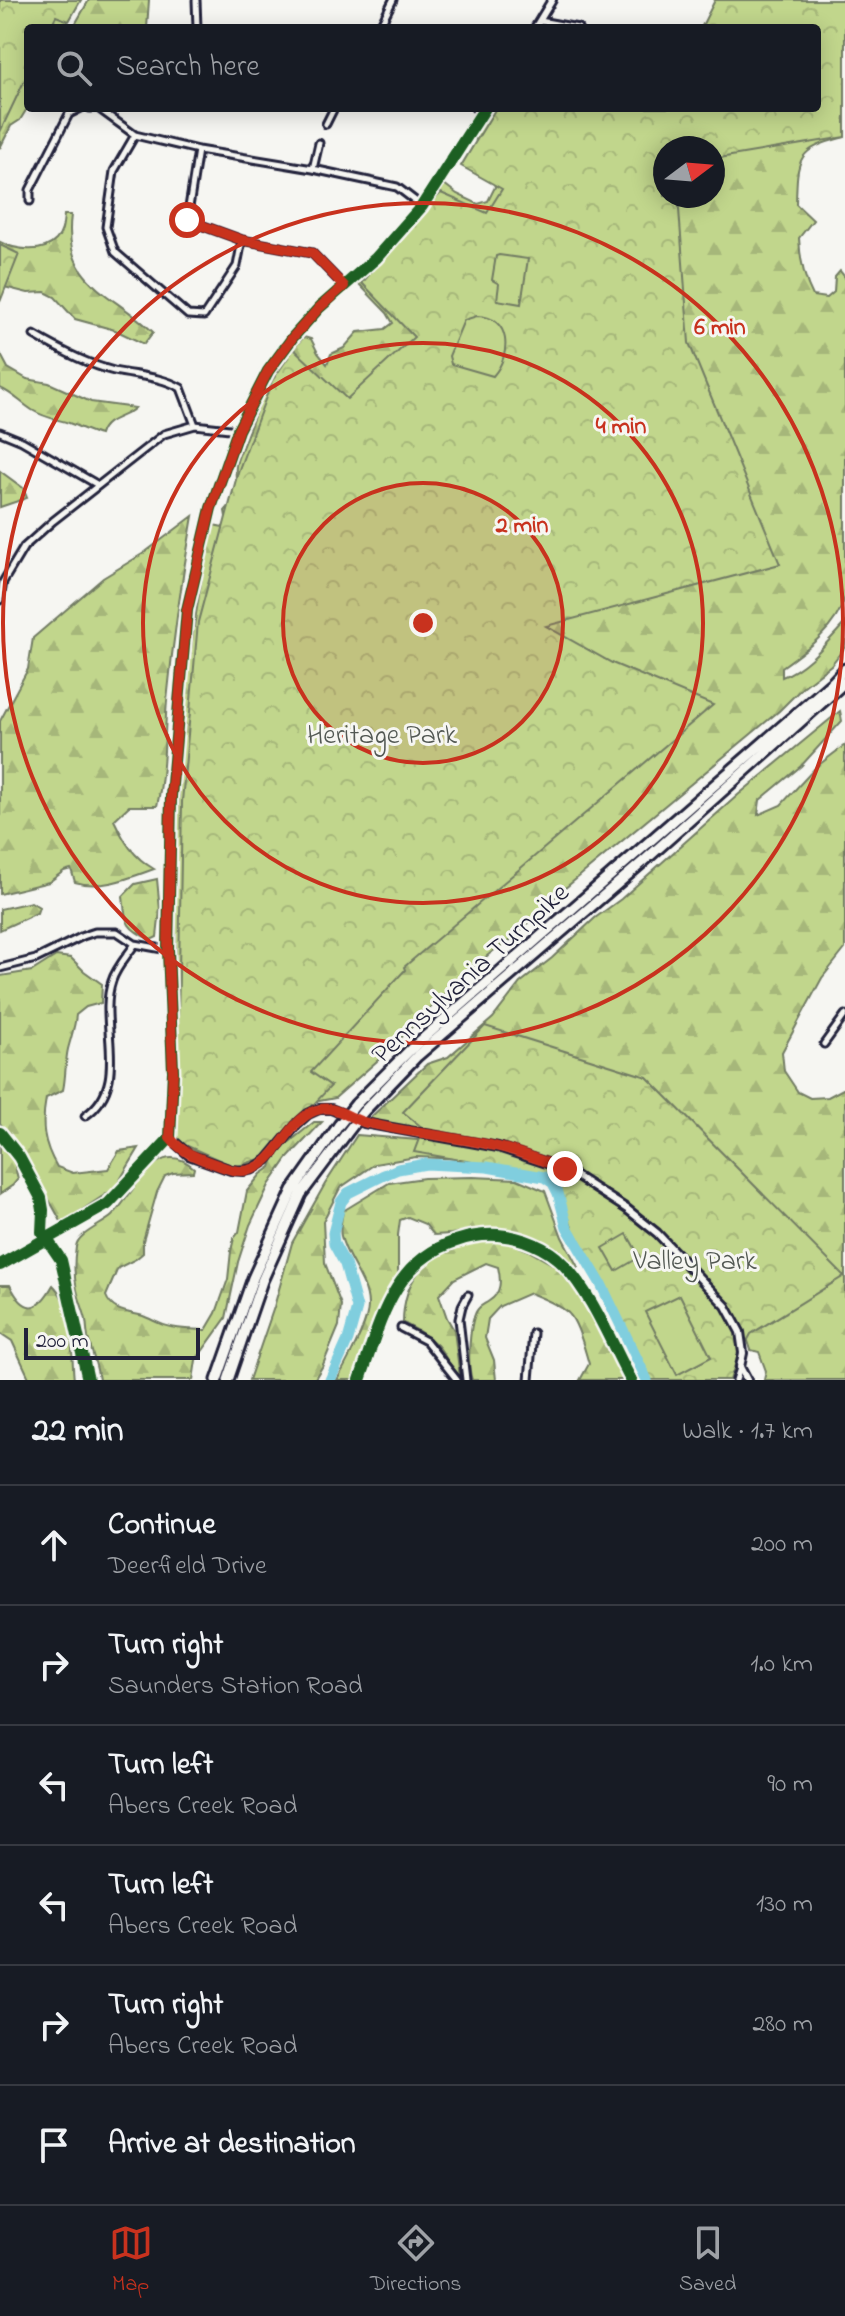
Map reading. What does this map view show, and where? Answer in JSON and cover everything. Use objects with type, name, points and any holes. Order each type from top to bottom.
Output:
[{"type":"highway","name":"Pennsylvania Turnpike","points":[[217,1380],[253,1278],[293,1190],[411,1049],[845,669]]},
{"type":"highway","name":"Pennsylvania Turnpike","points":[[359,1108],[845,682]]},
{"type":"highway","name":"Pennsylvania Turnpike","points":[[228,1380],[262,1281],[301,1194],[342,1129]]},
{"type":"street","points":[[196,0],[197,24]]},
{"type":"street","points":[[381,24],[393,0]]},
{"type":"street","points":[[538,24],[552,0]]},
{"type":"street","points":[[540,21],[556,24]]},
{"type":"street","points":[[30,201],[30,190],[69,114],[73,112]]},
{"type":"street","points":[[103,112],[135,135],[198,150],[397,187],[422,206]]},
{"type":"street","points":[[326,124],[332,112]]},
{"type":"street","points":[[0,1265],[108,1204],[170,1138],[173,1071],[168,950],[171,796],[187,610],[211,508],[238,430],[268,371],[319,308],[376,258],[422,206],[480,112]]},
{"type":"street","points":[[135,135],[114,171],[106,227],[115,252],[188,315],[204,316],[237,266],[242,240]]},
{"type":"street","points":[[313,169],[319,143]]},
{"type":"street","points":[[198,150],[187,220],[242,240],[312,253],[344,286]]},
{"type":"street","points":[[34,335],[111,370],[168,381],[181,388],[195,425]]},
{"type":"street","points":[[0,600],[1,581],[24,547],[164,434],[195,425],[238,430]]},
{"type":"street","points":[[0,432],[22,441],[98,485]]},
{"type":"street","points":[[0,968],[36,959],[95,932],[117,932],[135,944],[168,950]]},
{"type":"street","points":[[85,1116],[95,1109],[105,1092],[110,1074],[111,982],[135,944]]},
{"type":"street","points":[[824,1044],[845,1015]]},
{"type":"street","points":[[170,1138],[189,1155],[231,1170],[243,1171],[267,1160],[308,1114],[319,1109],[331,1109],[364,1123],[498,1147],[565,1169],[627,1209],[657,1233],[726,1306],[736,1321],[743,1343],[736,1380]]},
{"type":"street","points":[[466,1380],[459,1319],[468,1295]]},
{"type":"street","points":[[401,1328],[426,1341],[457,1380]]},
{"type":"street","points":[[529,1380],[533,1333]]},
{"type":"street","points":[[740,1367],[747,1380]]},
{"type":"green space","points":[[0,0],[77,0],[67,24],[24,24],[25,112],[11,126],[0,148]]},
{"type":"green space","points":[[0,0],[81,0],[69,21],[56,16],[52,24],[24,24],[24,81],[0,132]]},
{"type":"green space","points":[[89,0],[149,0],[147,24],[75,24]]},
{"type":"green space","name":"Heritage Park","points":[[715,0],[845,0],[845,137],[725,157],[725,136],[653,136],[653,208],[679,208],[689,343],[780,564],[546,626],[612,663],[713,705],[404,967],[405,970],[311,1072],[331,1086],[263,1158],[235,1167],[176,1141],[182,802],[198,622],[238,472],[272,381],[294,349],[347,399],[414,337],[362,283],[430,199],[433,201],[441,193],[487,213],[502,189],[461,166],[494,112],[821,112],[821,24],[703,24]]},
{"type":"green space","name":"Heritage Park","points":[[821,107],[845,107],[845,137],[817,146],[803,157],[797,175],[796,204],[813,220],[799,238],[803,268],[813,296],[827,298],[834,292],[835,277],[840,271],[845,277],[845,597],[828,628],[782,667],[782,677],[808,661],[845,623],[845,647],[831,665],[779,711],[558,894],[512,939],[459,979],[385,1054],[335,1098],[309,1103],[263,1146],[251,1165],[200,1155],[187,1150],[178,1085],[178,805],[193,636],[213,525],[228,528],[225,511],[235,496],[238,458],[264,393],[291,351],[304,337],[311,339],[327,364],[331,354],[344,348],[358,332],[385,329],[393,323],[357,282],[391,246],[403,262],[495,214],[472,220],[430,205],[444,184],[478,204],[488,201],[495,187],[489,168],[478,152],[475,137],[491,112],[821,112]]},
{"type":"green space","points":[[64,215],[71,215],[70,238],[74,257],[82,272],[153,332],[144,344],[115,330],[75,319],[55,297],[45,292],[28,293],[0,286],[0,242],[21,249],[44,247],[58,237]]},
{"type":"green space","points":[[0,245],[19,254],[0,302]]},
{"type":"green space","points":[[496,256],[528,259],[521,304],[497,300],[499,284],[492,280]]},
{"type":"green space","points":[[477,316],[497,322],[505,338],[503,358],[493,376],[451,364],[449,356],[464,320]]},
{"type":"green space","points":[[0,353],[8,368],[27,379],[49,383],[91,402],[135,408],[110,421],[100,435],[41,415],[0,388]]},
{"type":"green space","points":[[0,471],[23,488],[27,498],[0,507]]},
{"type":"green space","points":[[193,516],[172,655],[157,806],[129,806],[114,820],[130,848],[154,869],[95,885],[75,882],[71,869],[49,882],[0,894],[0,721],[28,669],[33,638],[103,578],[144,553]]},
{"type":"green space","points":[[840,711],[842,721],[801,766],[760,800],[758,815],[781,805],[816,767],[845,745],[845,949],[822,978],[782,1052],[784,1071],[798,1092],[810,1098],[828,1097],[845,1088],[845,1380],[764,1380],[766,1371],[759,1352],[751,1350],[738,1311],[606,1186],[430,1131],[383,1124],[370,1118],[427,1064],[448,1057],[493,1018],[520,983]]},
{"type":"green space","points":[[157,879],[160,910],[157,937],[151,940],[128,924],[123,896],[135,884]]},
{"type":"green space","points":[[31,902],[39,907],[37,913],[0,930],[0,909]]},
{"type":"green space","points":[[56,956],[71,958],[102,984],[101,1003],[86,1007],[76,1015],[63,1090],[46,1098],[44,1125],[49,1150],[57,1167],[73,1173],[108,1169],[119,1151],[139,1148],[115,1188],[62,1223],[26,1158],[0,1123],[0,976],[32,971]]},
{"type":"green space","name":"Valley Park","points":[[485,1026],[647,1077],[844,1276],[751,1334],[730,1380],[649,1380],[603,1282],[579,1245],[553,1176],[414,1152],[423,1128],[403,1112]]},
{"type":"green space","points":[[314,1122],[322,1122],[287,1159],[269,1185],[250,1225],[226,1318],[196,1360],[193,1380],[99,1380],[75,1280],[77,1242],[112,1216],[147,1171],[157,1163],[168,1158],[180,1159],[194,1168],[193,1172],[165,1176],[157,1192],[143,1241],[143,1253],[118,1268],[106,1296],[116,1308],[164,1325],[206,1330],[216,1313],[228,1279],[231,1251],[239,1232],[247,1191],[271,1167],[287,1144]]},
{"type":"green space","points":[[357,1135],[455,1143],[490,1160],[416,1157],[375,1164],[340,1188],[323,1221],[325,1263],[341,1305],[339,1326],[322,1367],[314,1380],[249,1380],[292,1243]]},
{"type":"green space","points":[[0,1141],[14,1162],[18,1179],[0,1194]]},
{"type":"green space","points":[[424,1178],[517,1179],[545,1191],[562,1237],[578,1267],[572,1267],[554,1247],[523,1234],[475,1229],[434,1235],[425,1224],[408,1217],[400,1220],[398,1275],[383,1301],[355,1380],[337,1380],[361,1332],[368,1305],[364,1287],[341,1236],[343,1211],[389,1183]]},
{"type":"green space","points":[[627,1234],[640,1257],[616,1271],[603,1248]]},
{"type":"green space","points":[[470,1239],[502,1240],[557,1267],[588,1307],[627,1380],[580,1380],[589,1364],[573,1319],[552,1302],[530,1293],[500,1306],[488,1319],[485,1338],[494,1360],[496,1380],[472,1380],[469,1354],[475,1315],[493,1298],[500,1286],[498,1267],[486,1263],[454,1279],[439,1295],[454,1330],[460,1378],[437,1345],[403,1323],[404,1306],[413,1280],[421,1269],[442,1252]]},
{"type":"green space","points":[[0,1285],[10,1285],[21,1301],[32,1306],[42,1301],[53,1285],[65,1304],[68,1317],[74,1380],[30,1380],[12,1341],[0,1333]]},
{"type":"green space","points":[[680,1295],[711,1357],[677,1375],[645,1312]]},
{"type":"waterway","points":[[330,1380],[348,1340],[357,1308],[345,1264],[334,1244],[333,1233],[341,1202],[348,1193],[384,1175],[426,1164],[487,1167],[544,1177],[553,1183],[567,1227],[601,1284],[647,1380]]},
{"type":"cycle path","points":[[0,1265],[108,1204],[170,1138],[173,1071],[168,950],[171,796],[187,610],[211,508],[238,430],[268,371],[319,308],[376,258],[422,206],[482,112]]},
{"type":"cycle path","points":[[0,1133],[19,1157],[41,1198],[42,1232],[61,1260],[88,1380]]},
{"type":"cycle path","points":[[360,1380],[382,1317],[403,1279],[434,1251],[456,1241],[492,1235],[533,1244],[563,1264],[592,1304],[631,1380]]},
{"type":"route","points":[[187,220],[242,240],[312,253],[344,286],[293,337],[268,371],[238,430],[211,508],[187,610],[171,796],[168,950],[173,1071],[170,1138],[189,1155],[231,1170],[243,1171],[267,1160],[308,1114],[319,1109],[331,1109],[364,1123],[498,1147],[565,1169]]}]
